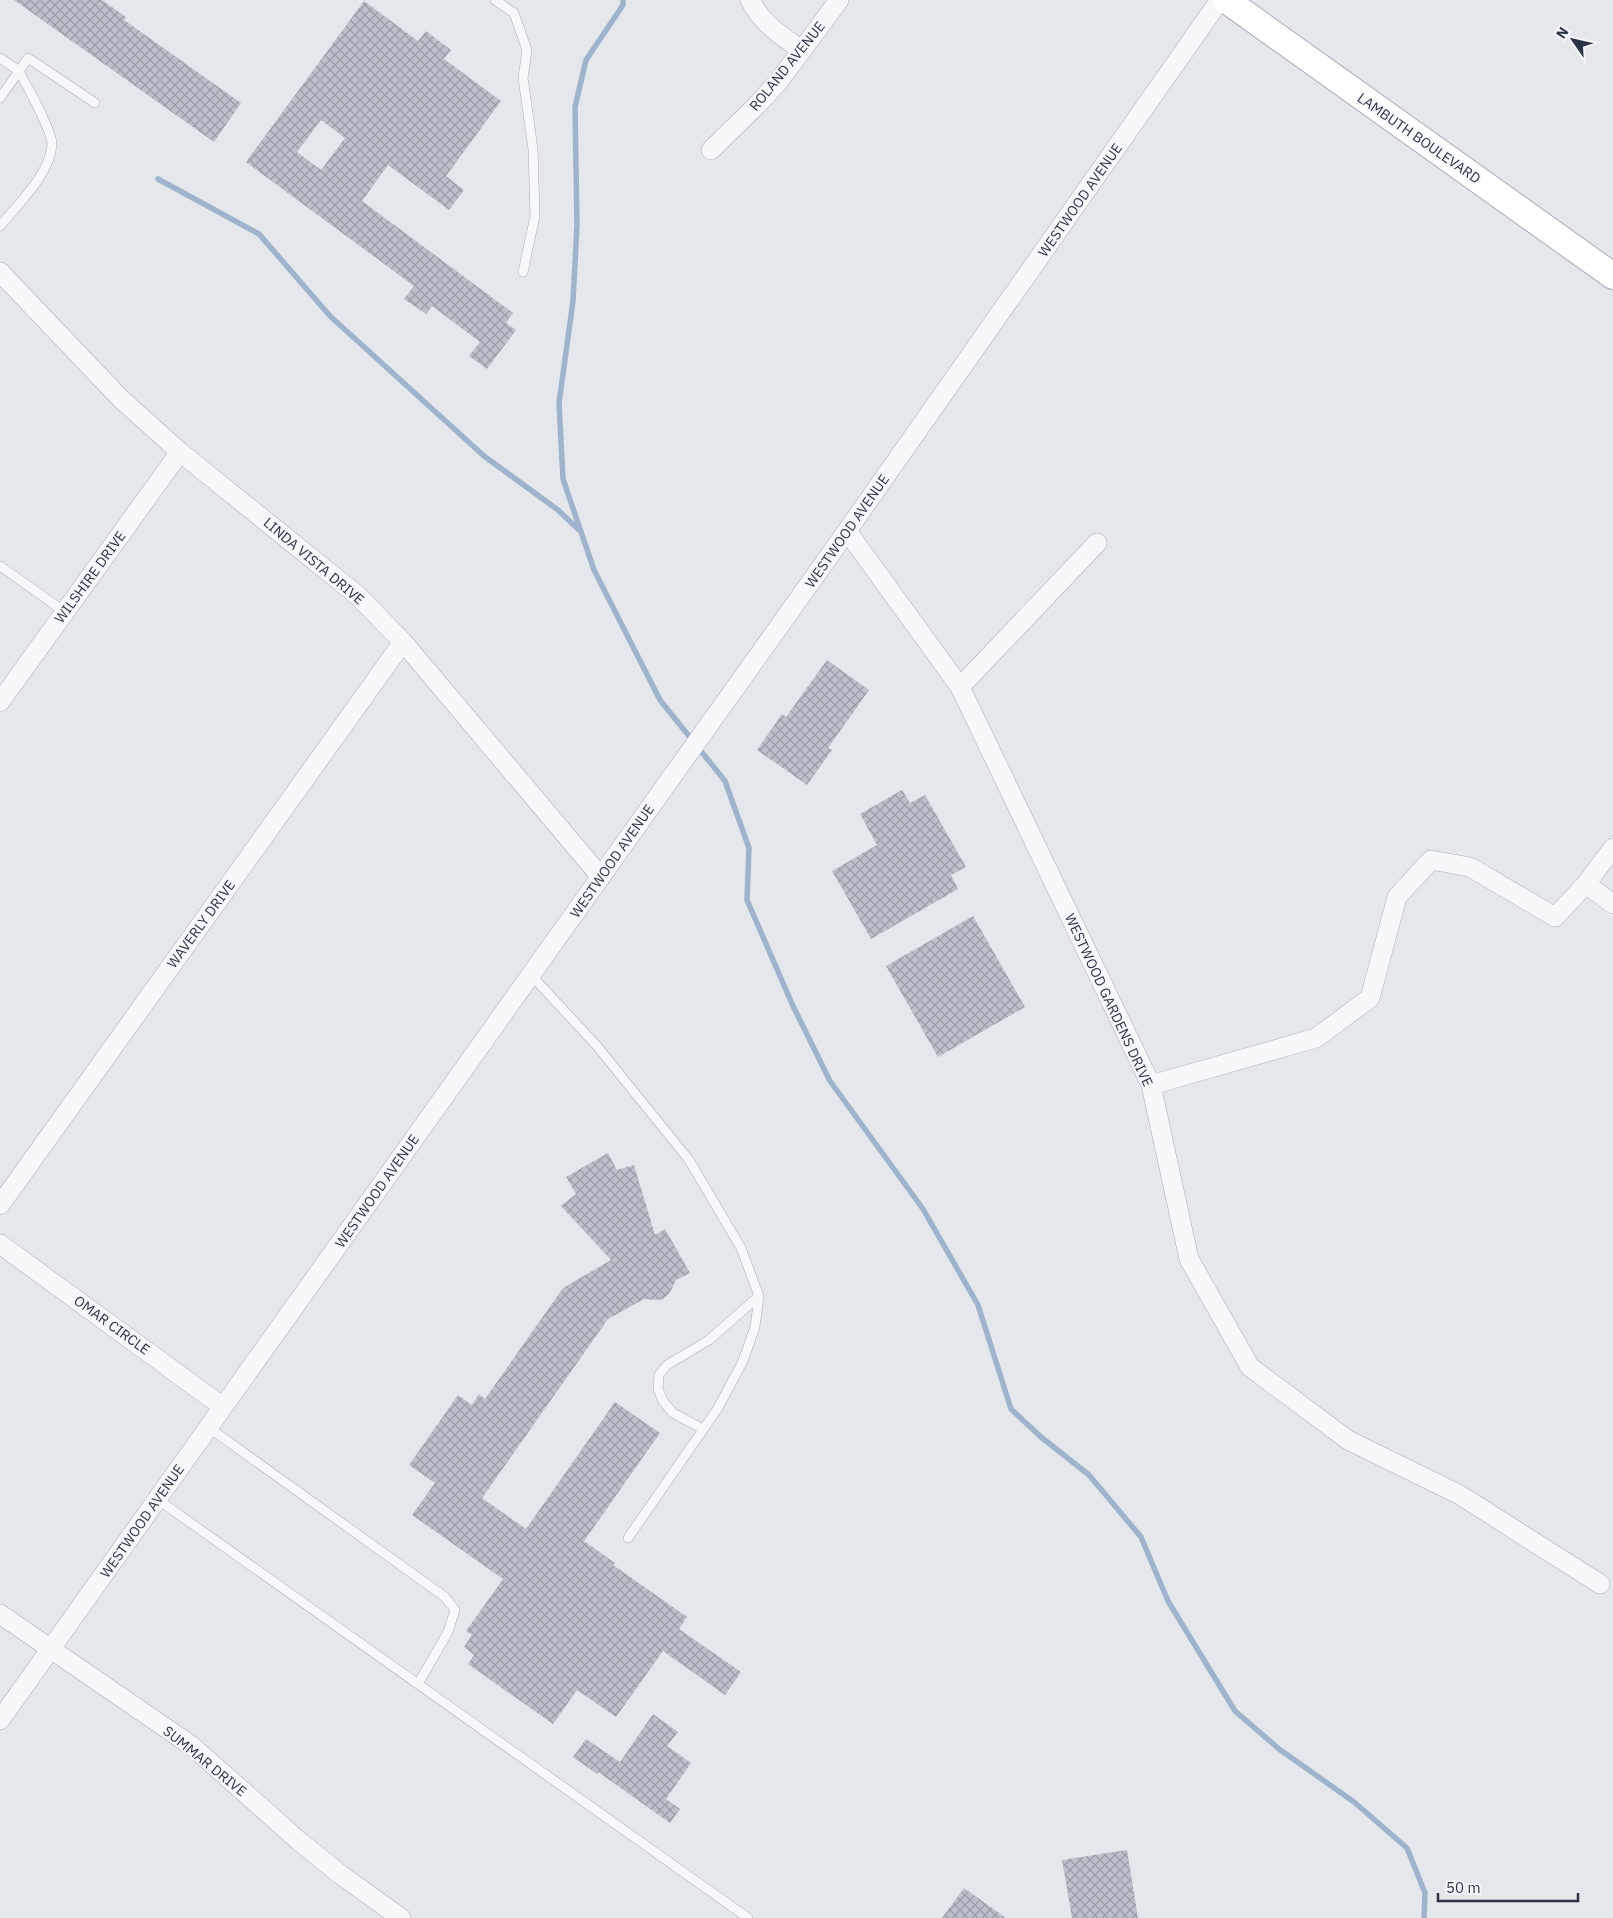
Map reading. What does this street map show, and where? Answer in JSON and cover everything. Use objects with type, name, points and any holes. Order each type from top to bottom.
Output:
[{"type":"street","points":[[750,0],[756,13],[773,30],[802,50]]},
{"type":"street","name":"ROLAND AVENUE","points":[[711,150],[757,105],[802,50],[839,0]]},
{"type":"street","name":"WESTWOOD AVENUE","points":[[0,1720],[847,531],[1220,0]]},
{"type":"street","name":"LAMBUTH BOULEVARD","points":[[1226,0],[1613,276]]},
{"type":"street","name":"LINDA VISTA DRIVE","points":[[0,272],[121,399],[180,452],[357,595],[403,642],[600,877]]},
{"type":"street","name":"WILSHIRE DRIVE","points":[[0,702],[180,452]]},
{"type":"street","name":"WESTWOOD GARDENS DRIVE","points":[[847,531],[960,686],[1151,1085],[1189,1259],[1250,1367],[1348,1440],[1460,1495],[1600,1584]]},
{"type":"street","points":[[960,686],[1097,543]]},
{"type":"street","name":"WAVERLY DRIVE","points":[[0,1205],[403,642]]},
{"type":"street","points":[[1151,1085],[1316,1038],[1370,998],[1397,897],[1431,860],[1470,867],[1555,917],[1586,884],[1613,848]]},
{"type":"street","points":[[1586,884],[1613,904]]},
{"type":"street","name":"OMAR CIRCLE","points":[[0,1244],[223,1406]]},
{"type":"street","name":"SUMMAR DRIVE","points":[[0,1614],[192,1746],[299,1841],[341,1875],[401,1918]]},
{"type":"lane","points":[[495,0],[514,13],[527,50],[523,78],[534,149],[535,216],[524,272]]},
{"type":"lane","points":[[0,58],[19,71],[42,116],[52,144],[46,170],[0,226]]},
{"type":"lane","points":[[0,98],[28,58],[95,103]]},
{"type":"lane","points":[[0,566],[65,612]]},
{"type":"lane","points":[[530,975],[597,1046],[689,1160],[741,1248],[759,1296],[755,1327],[743,1361],[718,1408],[628,1538]]},
{"type":"lane","points":[[703,1429],[673,1413],[663,1401],[658,1389],[659,1375],[667,1365],[709,1340],[759,1296]]},
{"type":"lane","points":[[208,1427],[445,1597],[455,1610],[448,1632],[418,1684]]},
{"type":"lane","points":[[157,1499],[748,1918]]},
{"type":"building","points":[[14,0],[102,0],[126,17],[124,20],[241,103],[214,142]]},
{"type":"building","points":[[364,1],[418,41],[426,31],[451,50],[444,59],[501,101],[446,176],[464,190],[449,210],[388,165],[362,201],[513,313],[506,323],[516,330],[487,369],[469,356],[480,342],[432,306],[426,314],[404,299],[414,286],[246,162]],"holes":[[[321,120],[345,138],[321,170],[297,152]]]},
{"type":"building","points":[[827,660],[869,690],[828,748],[832,750],[807,785],[757,750],[782,714],[786,717]]},
{"type":"building","points":[[902,790],[910,803],[925,795],[966,867],[951,875],[958,889],[871,939],[832,871],[877,845],[860,814]]},
{"type":"building","points":[[973,916],[1025,1007],[938,1057],[886,966]]},
{"type":"building","points":[[608,1153],[617,1170],[634,1165],[655,1235],[665,1229],[690,1273],[676,1280],[669,1294],[663,1299],[644,1299],[608,1319],[482,1498],[526,1529],[615,1402],[660,1433],[584,1541],[615,1563],[613,1565],[687,1617],[679,1629],[741,1672],[725,1695],[663,1651],[616,1717],[577,1690],[553,1724],[468,1664],[474,1655],[464,1647],[472,1635],[466,1631],[503,1579],[412,1515],[435,1483],[409,1465],[458,1395],[472,1405],[479,1394],[485,1399],[563,1288],[611,1260],[561,1206],[576,1194],[566,1177]]},
{"type":"building","points":[[653,1714],[678,1732],[667,1746],[691,1763],[666,1799],[680,1809],[670,1823],[598,1772],[597,1774],[573,1757],[586,1739],[620,1762]]},
{"type":"building","points":[[1127,1850],[1138,1918],[1072,1918],[1062,1860]]},
{"type":"building","points":[[964,1888],[1006,1918],[942,1918]]},
{"type":"waterway","points":[[623,0],[623,5],[586,60],[575,107],[577,225],[573,301],[559,403],[563,479],[594,570],[660,700],[725,781],[749,848],[747,900],[793,1006],[830,1081],[923,1209],[978,1305],[1011,1409],[1041,1437],[1089,1475],[1141,1537],[1168,1601],[1235,1711],[1279,1749],[1354,1802],[1407,1848],[1425,1893],[1424,1918]]},
{"type":"waterway","points":[[158,179],[259,234],[330,316],[484,456],[558,510],[579,530]]}]
